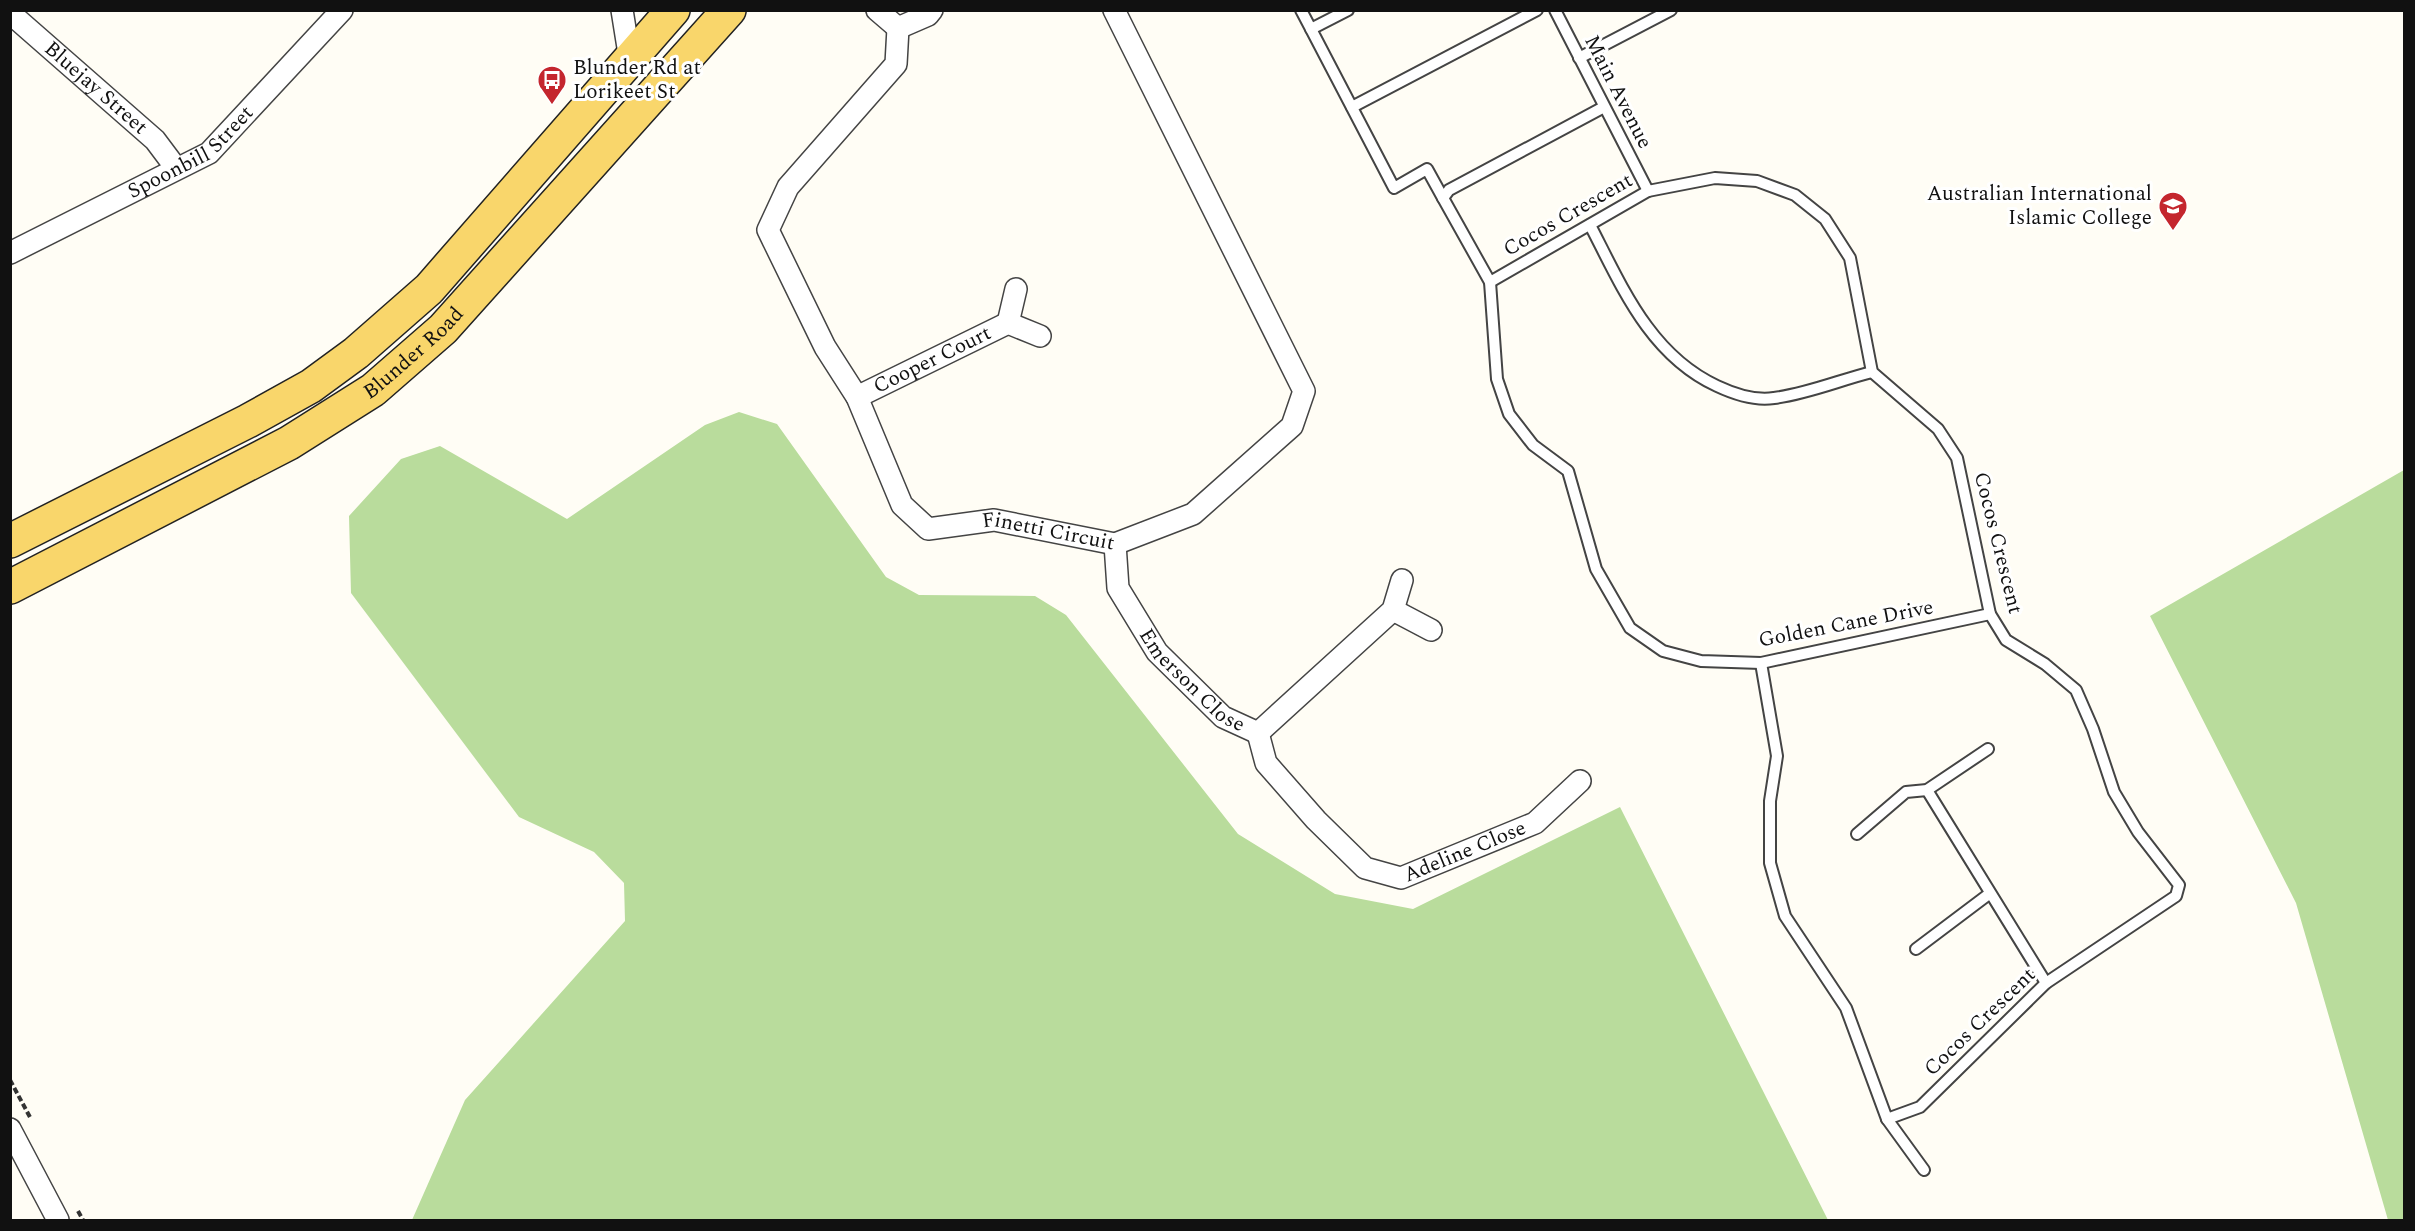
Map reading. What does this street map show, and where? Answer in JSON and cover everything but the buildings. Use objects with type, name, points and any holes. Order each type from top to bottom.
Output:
[{"type":"main road","name":"Blunder Road","points":[[10,541],[248,421],[311,386],[356,353],[429,289],[673,10]]},
{"type":"main road","name":"Blunder Road","points":[[10,587],[289,444],[373,390],[442,329],[729,10]]},
{"type":"street","name":"Spoonbill Street","points":[[10,254],[209,153],[229,135],[342,10]]},
{"type":"street","points":[[622,10],[630,60]]},
{"type":"street","points":[[877,10],[897,28],[928,15],[932,10]]},
{"type":"street","name":"Finetti Circuit","points":[[897,28],[896,64],[788,187],[768,230],[825,347],[857,397],[902,506],[928,529],[994,520],[1115,544],[1193,514],[1292,426],[1304,391],[1114,10]]},
{"type":"street","name":"Bluejay Street","points":[[10,13],[155,140],[176,168]]},
{"type":"street","name":"Cooper Court","points":[[1008,323],[1016,289]]},
{"type":"street","name":"Cooper Court","points":[[857,397],[1008,323],[1040,336]]},
{"type":"street","name":"Emerson Close","points":[[1115,544],[1118,588],[1158,652],[1223,717],[1258,733],[1394,610]]},
{"type":"street","points":[[1402,580],[1394,610],[1431,630]]},
{"type":"street","name":"Adeline Close","points":[[1258,733],[1266,763],[1316,820],[1365,868],[1401,878],[1535,824],[1580,781]]},
{"type":"street","points":[[10,1129],[58,1221]]},
{"type":"lane","points":[[1301,10],[1352,107],[1537,10]]},
{"type":"lane","points":[[1311,29],[1348,10]]},
{"type":"lane","name":"Main Avenue","points":[[1555,10],[1648,191]]},
{"type":"lane","points":[[1579,58],[1671,10]]},
{"type":"lane","points":[[1443,198],[1449,190],[1604,106]]},
{"type":"lane","name":"Golden Cane Drive","points":[[1352,107],[1394,188],[1427,169],[1490,282],[1497,379],[1509,414],[1533,445],[1568,471],[1596,569],[1630,628],[1663,651],[1701,661],[1761,663],[1990,614]]},
{"type":"lane","name":"Cocos Crescent","points":[[1490,282],[1648,191],[1715,178],[1757,182],[1795,195],[1825,219],[1850,258],[1872,372],[1938,429],[1957,458],[1990,614],[2006,640],[2045,664],[2076,690],[2093,729],[2114,792],[2138,832],[2179,885],[2176,896],[2046,983],[1920,1107],[1887,1119]]},
{"type":"lane","points":[[1590,225],[1633,309],[1659,344],[1697,377],[1735,395],[1773,398],[1872,372]]},
{"type":"lane","points":[[1761,663],[1777,756],[1770,801],[1770,863],[1785,916],[1846,1008],[1887,1119],[1924,1170]]},
{"type":"lane","points":[[1857,834],[1906,792],[1927,790],[1988,749]]},
{"type":"lane","points":[[1927,790],[1989,894],[2046,983]]},
{"type":"lane","points":[[1916,949],[1989,894]]},
{"type":"green space","points":[[739,412],[777,424],[886,577],[919,595],[1035,596],[1066,615],[1238,834],[1335,894],[1413,909],[1620,807],[1828,1220],[412,1220],[465,1100],[625,921],[624,883],[594,852],[519,817],[351,593],[349,516],[401,459],[440,446],[567,519],[705,425]]},
{"type":"green space","points":[[2404,470],[2404,1220],[2388,1220],[2296,903],[2150,616]]},
{"type":"place","name":"Blunder Rd at Lorikeet St","points":[[552,106]]},
{"type":"place","name":"Australian International Islamic College","points":[[2173,232]]}]
